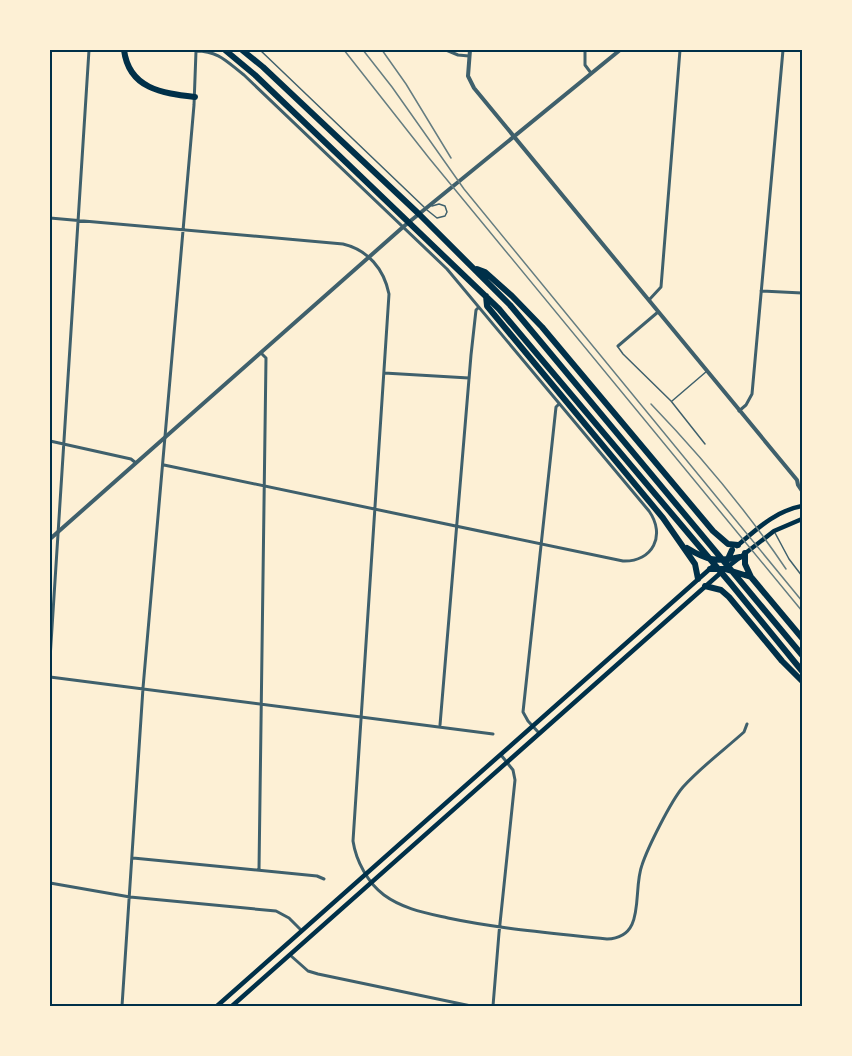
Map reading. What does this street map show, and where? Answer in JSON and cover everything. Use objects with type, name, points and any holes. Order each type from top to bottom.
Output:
[{"type":"highway","points":[[124,50],[130,70],[144,85],[162,92],[195,97]]},
{"type":"highway","points":[[225,50],[255,75],[486,295],[539,355],[802,671]]},
{"type":"highway","points":[[242,50],[271,74],[510,305],[802,655]]},
{"type":"highway","points":[[474,268],[485,272],[528,311],[713,531],[726,543],[738,545]]},
{"type":"highway","points":[[486,295],[487,306],[684,546],[697,567],[698,579]]},
{"type":"highway","points":[[713,531],[718,562],[716,577]]},
{"type":"highway","points":[[684,546],[718,562],[742,555],[751,577],[802,638]]},
{"type":"highway","points":[[717,569],[728,560],[732,550]]},
{"type":"highway","points":[[717,569],[751,577]]},
{"type":"highway","points":[[717,569],[727,593],[782,661],[802,681]]},
{"type":"highway","points":[[705,586],[727,593]]},
{"type":"main road","points":[[718,562],[762,524],[781,512],[802,506]]},
{"type":"main road","points":[[217,1006],[698,579],[742,555],[771,532],[802,519]]},
{"type":"main road","points":[[232,1006],[716,577]]},
{"type":"street","points":[[50,660],[89,50]]},
{"type":"street","points":[[122,1006],[143,688],[195,97],[196,50],[219,55],[237,70],[405,226],[447,269],[653,516],[657,525],[657,535],[652,549],[643,557],[628,561],[164,465]]},
{"type":"street","points":[[446,50],[453,54],[469,56]]},
{"type":"street","points":[[470,50],[469,81],[797,480],[802,491]]},
{"type":"street","points":[[585,50],[585,65],[591,73]]},
{"type":"street","points":[[50,540],[405,226],[620,50]]},
{"type":"street","points":[[648,300],[659,291],[661,284],[680,50]]},
{"type":"street","points":[[739,411],[750,400],[752,394],[783,50]]},
{"type":"street","points":[[50,218],[343,244],[356,247],[370,257],[383,276],[389,294],[353,841],[359,862],[382,894],[406,908],[419,912],[500,928],[607,939],[615,939],[626,934],[634,919],[642,863],[672,804],[682,789],[743,733],[747,724]]},
{"type":"street","points":[[761,291],[802,293]]},
{"type":"street","points":[[440,725],[469,378],[478,308]]},
{"type":"street","points":[[618,346],[658,312]]},
{"type":"street","points":[[259,870],[266,358],[261,353]]},
{"type":"street","points":[[384,373],[469,378]]},
{"type":"street","points":[[539,733],[523,712],[556,407],[559,404]]},
{"type":"street","points":[[50,441],[131,459],[136,463]]},
{"type":"street","points":[[797,480],[802,483]]},
{"type":"street","points":[[50,677],[440,725],[493,734]]},
{"type":"street","points":[[493,1006],[515,780],[513,770],[501,755]]},
{"type":"street","points":[[133,858],[317,876],[324,879]]},
{"type":"street","points":[[50,883],[130,897],[276,911],[289,918],[302,931]]},
{"type":"street","points":[[290,955],[308,971],[318,974],[471,1006]]},
{"type":"lane","points":[[260,50],[424,207],[437,218],[445,216],[447,212],[445,206],[439,204],[424,207]]},
{"type":"lane","points":[[618,346],[623,354],[671,401],[705,444]]},
{"type":"lane","points":[[671,401],[707,371]]},
{"type":"lane","points":[[771,532],[802,576]]},
{"type":"tram line","points":[[363,50],[464,189],[802,601]]},
{"type":"tram line","points":[[382,50],[406,84],[451,158]]},
{"type":"tram line","points":[[651,404],[722,484],[786,569]]},
{"type":"railway","points":[[344,50],[429,158],[802,611]]}]
